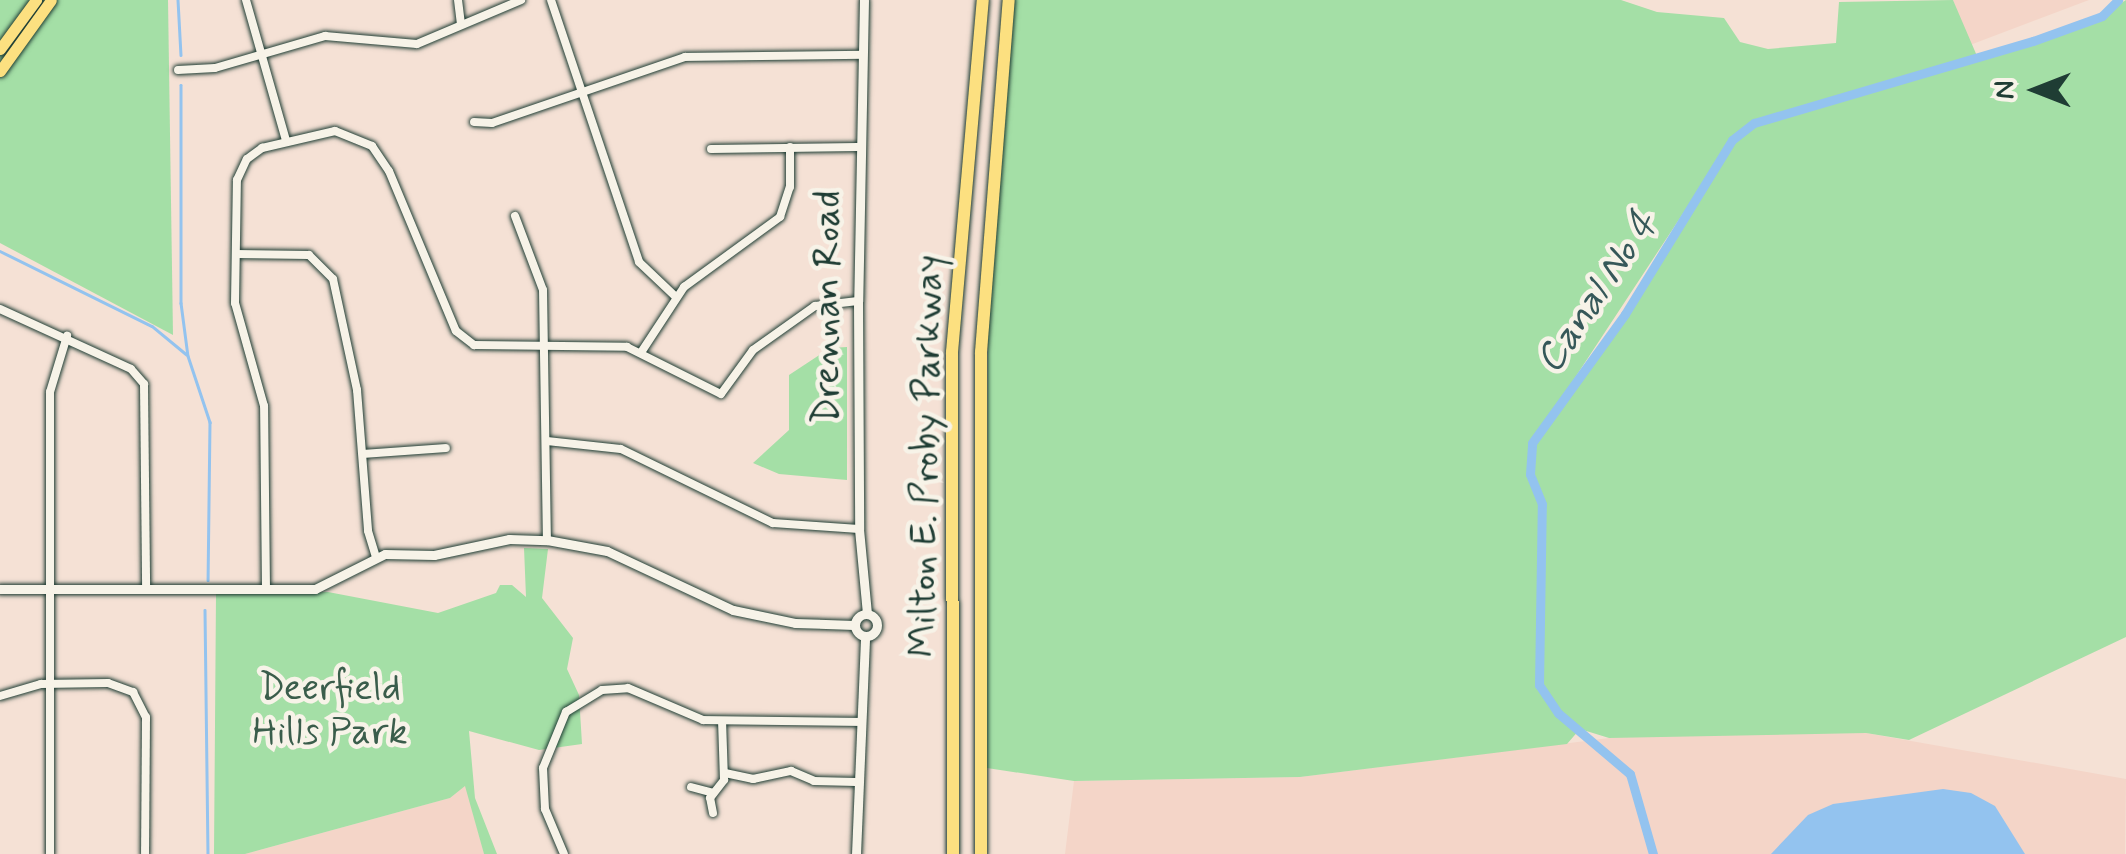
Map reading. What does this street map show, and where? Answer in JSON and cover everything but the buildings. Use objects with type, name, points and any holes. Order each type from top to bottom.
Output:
[{"type":"highway","name":"Milton E. Proby Parkway","points":[[953,854],[952,352],[984,0]]},
{"type":"highway","name":"Milton E. Proby Parkway","points":[[981,854],[982,352],[1009,0]]},
{"type":"main road","points":[[0,49],[36,0]]},
{"type":"main road","points":[[0,71],[51,0]]},
{"type":"street","points":[[246,0],[286,140]]},
{"type":"street","points":[[458,0],[461,24]]},
{"type":"street","points":[[178,70],[214,68],[326,36],[417,44],[521,0]]},
{"type":"street","points":[[551,0],[642,268],[676,297]]},
{"type":"street","name":"Drennan Road","points":[[864,0],[858,147],[859,529],[866,614],[877,628],[865,637]]},
{"type":"street","points":[[474,122],[492,122],[698,55],[861,55]]},
{"type":"street","points":[[266,588],[265,421],[237,316],[236,254],[242,166],[262,148],[336,130],[359,138],[381,157],[456,330],[484,346],[642,351],[721,394],[730,388],[752,350],[814,306],[858,301]]},
{"type":"street","points":[[642,351],[676,297],[780,217],[790,187],[790,147]]},
{"type":"street","points":[[711,149],[858,147]]},
{"type":"street","points":[[515,216],[542,281],[547,540]]},
{"type":"street","points":[[236,254],[310,252],[333,279],[376,557]]},
{"type":"street","points":[[0,309],[131,368],[144,384],[146,588]]},
{"type":"street","points":[[445,338],[456,330]]},
{"type":"street","points":[[50,854],[50,392],[67,336]]},
{"type":"street","points":[[730,388],[741,396]]},
{"type":"street","points":[[547,441],[621,449],[773,522],[859,529]]},
{"type":"street","points":[[363,454],[446,448]]},
{"type":"street","points":[[0,589],[325,586],[376,557],[547,540],[608,551],[748,614],[854,625],[865,637],[856,854]]},
{"type":"street","points":[[854,625],[866,614]]},
{"type":"street","points":[[0,696],[51,684],[116,684],[139,700],[146,717],[145,854]]},
{"type":"street","points":[[564,854],[541,783],[552,736],[566,712],[602,690],[628,688],[691,717],[722,721],[860,722]]},
{"type":"street","points":[[713,814],[713,792],[725,774],[722,721]]},
{"type":"street","points":[[725,774],[753,779],[792,771],[814,781],[856,782]]},
{"type":"street","points":[[690,787],[713,792]]},
{"type":"shaded area","points":[[1953,0],[2089,0],[1970,45]]},
{"type":"shaded area","points":[[1866,733],[2126,779],[2125,854],[1065,854],[1074,781],[1300,777],[1641,734]]},
{"type":"shaded area","points":[[466,785],[484,854],[245,854],[450,798]]},
{"type":"green space","points":[[0,0],[168,0],[173,335],[0,243]]},
{"type":"green space","points":[[1014,0],[1621,0],[1657,12],[1724,18],[1740,42],[1768,49],[1836,43],[1839,2],[1953,0],[1977,56],[2101,16],[2126,0],[2126,637],[1909,740],[1866,733],[1609,738],[1580,729],[1567,744],[1300,777],[1074,781],[987,768],[988,336]],"holes":[[[1705,180],[1625,314],[1530,448]]]},
{"type":"green space","points":[[847,347],[847,480],[779,474],[753,463],[789,430],[789,375],[830,348]]},
{"type":"green space","name":"Deerfield Hills Park","points":[[524,548],[548,549],[542,598],[573,638],[567,669],[579,695],[582,744],[539,750],[469,731],[475,798],[497,854],[484,854],[465,786],[450,798],[245,854],[214,854],[216,594],[328,592],[438,613],[496,593],[500,585],[512,585],[526,597]]},
{"type":"water","points":[[1943,789],[1971,793],[1995,806],[2025,854],[1771,854],[1808,815],[1833,804]]},
{"type":"waterway","points":[[178,0],[181,55]]},
{"type":"waterway","name":"Canal No 4","points":[[1653,854],[1630,774],[1558,713],[1539,685],[1542,504],[1530,474],[1532,443],[1625,314],[1732,140],[1754,123],[2033,41],[2102,16],[2118,0]]},
{"type":"waterway","points":[[181,85],[181,303],[188,356],[210,422],[208,580]]},
{"type":"waterway","points":[[0,251],[152,326],[186,354]]},
{"type":"waterway","points":[[205,610],[208,854]]}]
